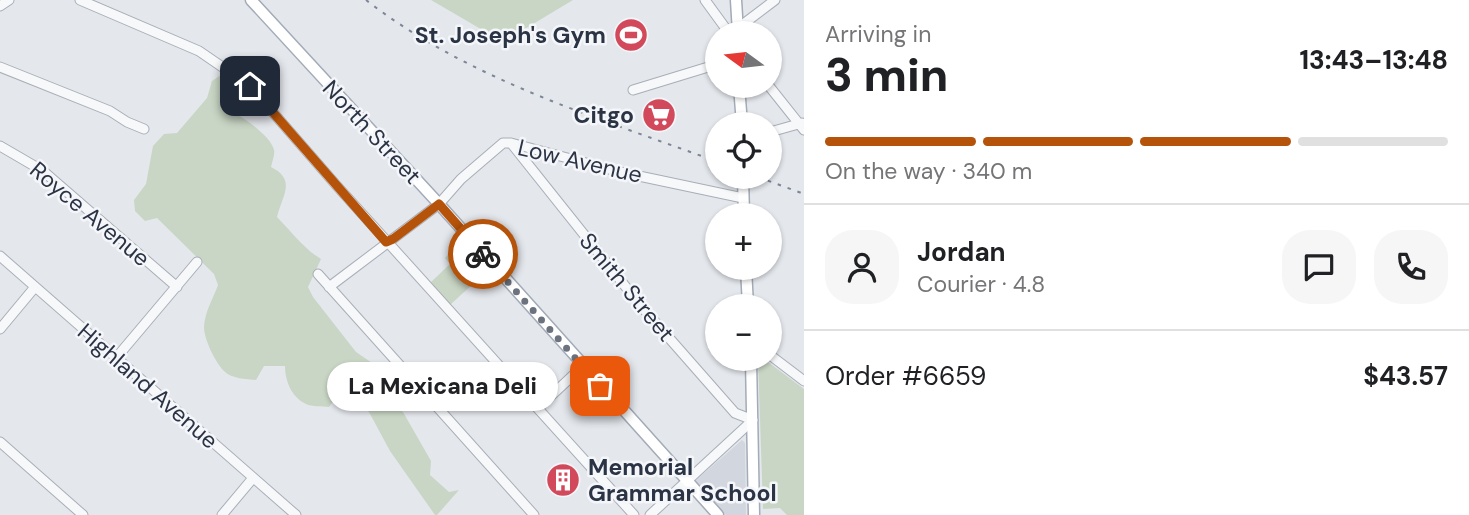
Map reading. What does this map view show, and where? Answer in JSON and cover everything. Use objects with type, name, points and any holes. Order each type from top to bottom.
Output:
[{"type":"main road","name":"North Street","points":[[251,0],[439,204],[718,515]]},
{"type":"main road","points":[[735,21],[736,0]]},
{"type":"main road","points":[[743,189],[743,203]]},
{"type":"main road","points":[[751,371],[754,515]]},
{"type":"street","points":[[0,6],[9,0]]},
{"type":"street","points":[[80,0],[199,51],[250,86],[386,242],[634,515]]},
{"type":"street","points":[[705,0],[725,21]]},
{"type":"street","points":[[749,21],[775,0]]},
{"type":"street","points":[[0,67],[110,111],[144,129]]},
{"type":"street","points":[[632,90],[705,68]]},
{"type":"street","points":[[779,98],[802,126],[782,130]]},
{"type":"street","name":"Low Avenue","points":[[329,286],[439,204],[461,179],[496,147],[503,144],[743,198]]},
{"type":"street","name":"Smith Street","points":[[511,144],[641,306],[734,413],[753,420]]},
{"type":"street","name":"Royce Avenue","points":[[0,146],[43,171],[177,287]]},
{"type":"street","name":"Highland Avenue","points":[[0,256],[296,515]]},
{"type":"street","points":[[116,358],[198,262]]},
{"type":"street","points":[[318,274],[534,515]]},
{"type":"street","points":[[0,329],[36,287]]},
{"type":"street","points":[[782,364],[804,381]]},
{"type":"street","points":[[538,408],[583,366]]},
{"type":"street","points":[[650,515],[753,420]]},
{"type":"street","points":[[0,442],[83,515]]},
{"type":"street","points":[[222,515],[253,478]]},
{"type":"shaded area","points":[[742,440],[745,443],[746,515],[726,515],[695,481]]},
{"type":"green space","points":[[431,0],[573,0],[503,42]]},
{"type":"green space","points":[[221,75],[232,80],[238,90],[232,98],[231,111],[262,133],[274,150],[271,167],[284,177],[286,183],[277,217],[303,245],[321,259],[308,287],[313,297],[356,352],[381,369],[395,405],[403,412],[431,461],[430,475],[449,492],[459,490],[437,515],[390,451],[369,412],[353,400],[338,394],[329,407],[306,404],[296,397],[290,388],[285,366],[264,366],[256,380],[235,377],[224,371],[217,362],[204,332],[206,316],[218,285],[214,274],[157,218],[145,221],[135,211],[134,200],[146,184],[153,146],[164,134],[177,133],[207,98],[212,81]]},
{"type":"green space","points":[[462,240],[488,270],[450,305],[430,283],[450,264],[445,258]]},
{"type":"green space","points":[[758,371],[780,371],[804,389],[804,515],[787,515],[780,508],[763,509]]},
{"type":"railway","points":[[366,0],[447,53],[490,75],[580,112],[705,157]]},
{"type":"railway","points":[[782,186],[804,194]]},
{"type":"way so far","points":[[483,254],[600,386]]},
{"type":"place","name":"St. Joseph's Gym","points":[[631,35]]},
{"type":"place","name":"Citgo","points":[[659,115]]},
{"type":"place","name":"La Mexicana Deli","points":[[600,386]]},
{"type":"place","name":"Memorial Grammar School","points":[[563,480]]},
{"type":"route","points":[[250,86],[386,242],[439,204],[483,254]]}]
